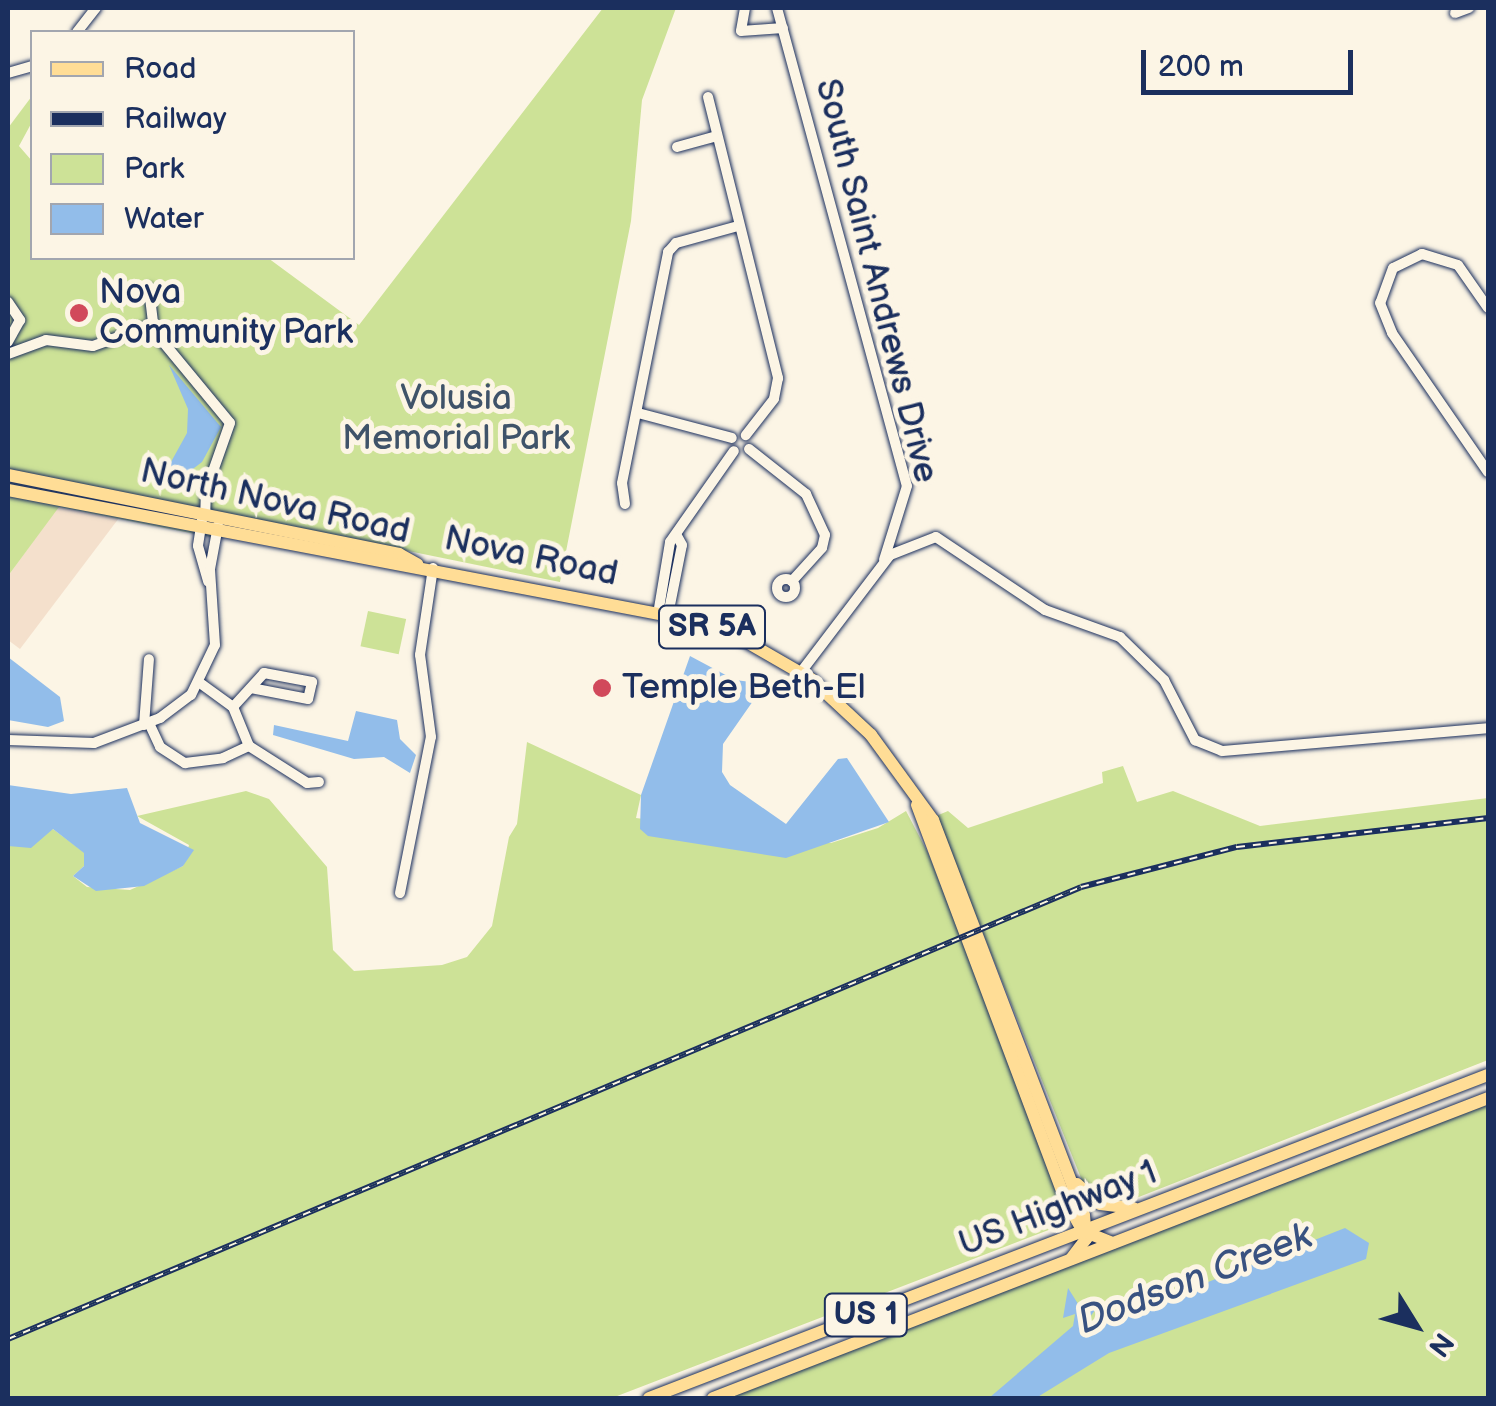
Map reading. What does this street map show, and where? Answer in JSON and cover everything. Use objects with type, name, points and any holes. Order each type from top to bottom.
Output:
[{"type":"main road","name":"North Nova Road","points":[[8,476],[209,521]]},
{"type":"main road","name":"North Nova Road","points":[[8,490],[62,502],[209,521],[399,554],[426,566]]},
{"type":"main road","points":[[62,502],[82,490]]},
{"type":"main road","name":"Nova Road","points":[[426,566],[663,615],[740,638],[801,672],[871,735],[938,834],[1072,1177],[1086,1231]]},
{"type":"main road","name":"Nova Road","points":[[917,803],[1059,1184],[1086,1231]]},
{"type":"main road","name":"US Highway 1","points":[[648,1398],[1488,1075]]},
{"type":"main road","name":"US Highway 1","points":[[712,1398],[1488,1098]]},
{"type":"main road","points":[[1072,1177],[1100,1204],[1142,1208]]},
{"type":"main road","points":[[1071,1259],[1086,1231],[1114,1242]]},
{"type":"street","points":[[80,30],[96,8]]},
{"type":"street","points":[[746,8],[741,30],[783,28]]},
{"type":"street","name":"South Saint Andrews Drive","points":[[777,8],[906,486],[882,566]]},
{"type":"street","points":[[1455,13],[1468,8]]},
{"type":"street","points":[[638,414],[732,438],[746,435],[774,398],[778,378],[708,97]]},
{"type":"street","points":[[677,147],[717,136]]},
{"type":"street","points":[[625,504],[622,483],[668,252],[676,243],[738,226]]},
{"type":"street","points":[[1488,308],[1458,265],[1422,254],[1393,268],[1380,303],[1392,333],[1488,472]]},
{"type":"street","points":[[8,740],[71,746],[147,724],[200,684],[218,630],[211,587],[198,546],[209,521],[230,424],[152,325],[149,290]]},
{"type":"street","points":[[8,302],[20,320],[8,342]]},
{"type":"street","points":[[8,354],[46,340],[93,346],[152,325]]},
{"type":"street","points":[[746,435],[748,449],[806,494],[826,535],[792,582]]},
{"type":"street","points":[[663,615],[677,536],[734,451],[732,438]]},
{"type":"street","points":[[734,451],[748,449]]},
{"type":"street","points":[[801,672],[890,555],[936,536],[1045,610],[1120,637],[1164,680],[1196,740],[1222,751],[1488,728]]},
{"type":"street","points":[[400,893],[431,737],[420,656],[426,566]]},
{"type":"street","points":[[149,659],[147,724],[160,747],[185,763],[223,758],[250,746]]},
{"type":"street","points":[[233,706],[264,674],[312,682],[308,699],[251,688]]},
{"type":"street","points":[[200,684],[233,706],[250,746],[308,783],[319,782]]},
{"type":"shaded area","points":[[58,507],[119,518],[20,649],[8,640],[8,576]]},
{"type":"green space","name":"Volusia Memorial Park","points":[[603,8],[676,8],[642,100],[631,221],[560,582],[227,514],[221,539],[59,507],[8,576],[8,128],[30,99],[30,126],[19,146],[30,159],[30,260],[271,260],[359,325]]},
{"type":"green space","points":[[368,611],[406,619],[399,654],[361,646]]},
{"type":"green space","points":[[527,742],[641,795],[636,818],[831,843],[878,828],[906,811],[928,853],[1072,1221],[612,1398],[8,1398],[8,846],[53,829],[85,853],[84,866],[73,876],[87,887],[130,890],[183,866],[189,845],[137,816],[246,791],[269,799],[327,867],[333,950],[354,971],[442,965],[467,957],[492,926],[509,837],[517,824]]},
{"type":"green space","points":[[1123,766],[1137,802],[1173,791],[1260,826],[1488,798],[1488,1060],[1121,1204],[1085,1188],[936,816],[948,811],[968,828],[1103,783],[1102,772]]},
{"type":"green space","points":[[1488,1098],[1488,1398],[713,1398]]},
{"type":"water","points":[[169,365],[221,427],[202,462],[181,478],[166,471],[187,433],[188,409]]},
{"type":"water","points":[[690,656],[735,680],[759,683],[760,691],[723,744],[722,772],[730,785],[786,824],[838,759],[847,758],[889,822],[786,858],[648,836],[640,829],[641,795]]},
{"type":"water","points":[[8,657],[60,697],[64,721],[48,727],[8,720]]},
{"type":"water","points":[[356,711],[397,720],[400,739],[416,755],[410,773],[384,757],[354,759],[273,735],[274,725],[348,741]]},
{"type":"water","points":[[8,785],[71,794],[127,788],[140,823],[194,850],[183,866],[144,886],[96,891],[73,876],[84,866],[84,853],[53,829],[31,848],[8,846]]},
{"type":"water","points":[[1345,1228],[1369,1243],[1366,1259],[1109,1353],[1036,1398],[989,1398],[1073,1326],[1075,1314],[1063,1318],[1068,1288],[1080,1307],[1096,1309],[1086,1322],[1094,1327]]},
{"type":"railway","points":[[8,1339],[1081,887],[1237,847],[1488,818]]},
{"type":"place","name":"Nova Community Park","points":[[79,313]]},
{"type":"place","name":"Temple Beth-El","points":[[602,688]]},
{"type":"water label","name":"Dodson Creek","points":[[1195,1279]]}]
